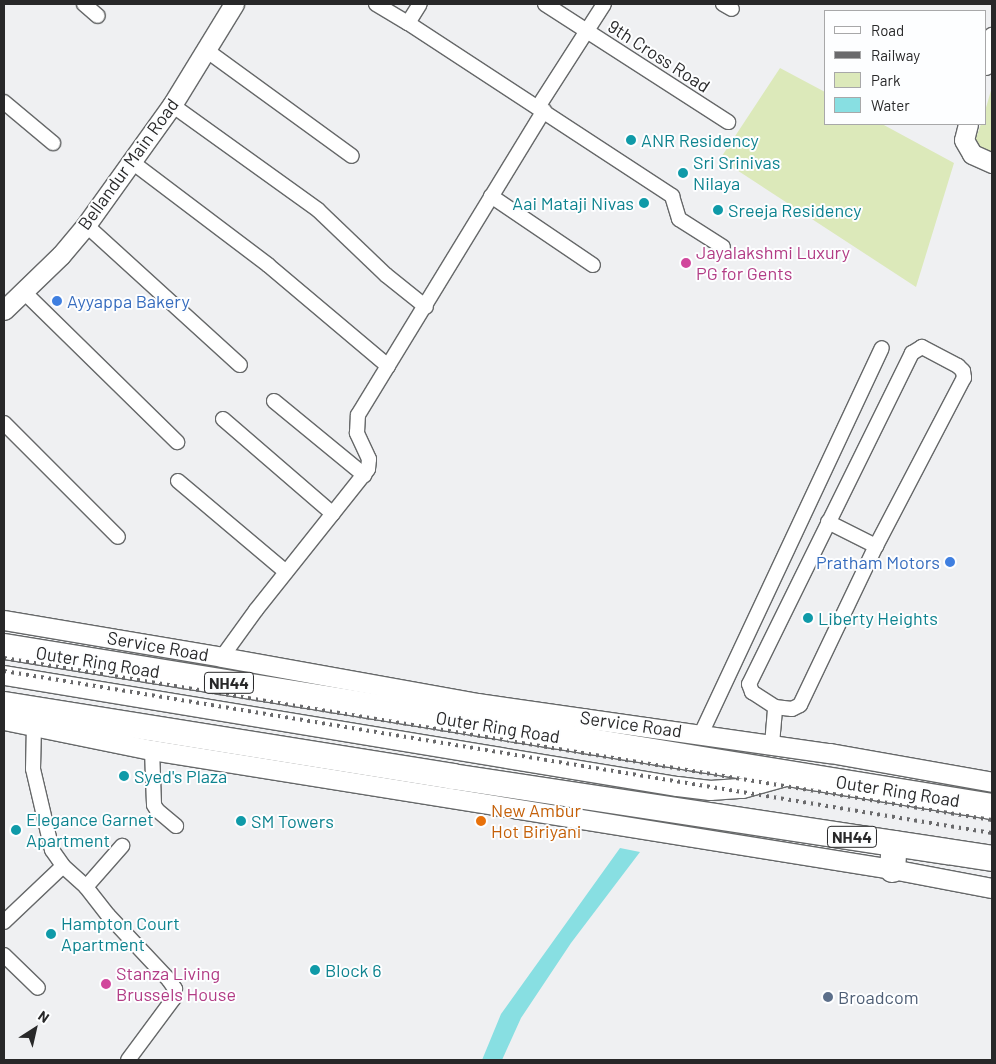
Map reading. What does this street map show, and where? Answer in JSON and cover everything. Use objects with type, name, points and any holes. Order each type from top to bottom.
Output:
[{"type":"highway","name":"Outer Ring Road","points":[[4,646],[992,806]]},
{"type":"highway","name":"NH44","points":[[4,704],[452,776],[992,858]]},
{"type":"highway","points":[[892,869],[894,843]]},
{"type":"street","points":[[84,4],[98,16]]},
{"type":"street","name":"Bellandur Main Road","points":[[4,310],[61,255],[86,225],[172,105],[234,4]]},
{"type":"street","points":[[376,4],[541,108],[672,196],[679,219],[722,247]]},
{"type":"street","points":[[408,23],[420,4]]},
{"type":"street","name":"9th Cross Road","points":[[545,4],[728,122]]},
{"type":"street","points":[[222,657],[256,610],[364,476],[368,469],[369,459],[357,433],[358,415],[426,307],[541,108],[604,4]]},
{"type":"street","points":[[986,60],[992,37]]},
{"type":"street","points":[[206,50],[352,156]]},
{"type":"street","points":[[4,102],[53,143]]},
{"type":"street","points":[[172,105],[318,210],[386,274],[426,307]]},
{"type":"street","points":[[968,125],[964,140],[972,154],[992,163]]},
{"type":"street","points":[[132,162],[268,265],[388,366]]},
{"type":"street","points":[[491,196],[593,265]]},
{"type":"street","points":[[86,225],[240,366]]},
{"type":"street","points":[[23,291],[177,442]]},
{"type":"street","points":[[922,347],[958,366],[963,371],[964,378],[876,546],[800,705],[792,709],[775,707],[752,692],[749,684],[828,522],[912,353],[922,347]]},
{"type":"street","points":[[701,734],[882,348]]},
{"type":"street","points":[[274,401],[364,476]]},
{"type":"street","points":[[223,419],[333,514]]},
{"type":"street","points":[[4,423],[118,537]]},
{"type":"street","points":[[178,481],[286,572]]},
{"type":"street","points":[[828,522],[876,546]]},
{"type":"street","name":"Service Road","points":[[4,620],[222,657],[477,704],[772,744],[992,782]]},
{"type":"street","points":[[4,675],[677,786],[710,790],[742,788],[793,774]]},
{"type":"street","points":[[772,744],[775,707]]},
{"type":"street","points":[[4,720],[152,750],[892,869],[992,888]]},
{"type":"street","points":[[34,725],[33,769],[42,815],[52,850],[63,866],[86,887],[175,989],[174,998],[128,1060]]},
{"type":"street","points":[[152,750],[154,805],[157,810],[176,826]]},
{"type":"street","points":[[86,887],[122,846]]},
{"type":"street","points":[[4,922],[63,866]]},
{"type":"street","points":[[4,955],[38,988]]},
{"type":"green space","points":[[780,68],[824,91],[824,125],[884,125],[954,163],[916,287],[720,159]]},
{"type":"green space","points":[[992,87],[992,153],[973,146],[981,125],[986,125],[986,108]]},
{"type":"water","points":[[620,848],[640,852],[571,943],[521,1018],[502,1060],[482,1060],[501,1014]]},
{"type":"railway","points":[[4,658],[992,820]]},
{"type":"railway","points":[[4,671],[992,833]]},
{"type":"place","name":"ANR Residency","points":[[631,140]]},
{"type":"place","name":"Sri Srinivas Nilaya","points":[[683,173]]},
{"type":"place","name":"Aai Mataji Nivas","points":[[644,203]]},
{"type":"place","name":"Sreeja Residency","points":[[718,210]]},
{"type":"place","name":"Jayalakshmi Luxury PG for Gents","points":[[686,263]]},
{"type":"place","name":"Ayyappa Bakery","points":[[57,301]]},
{"type":"place","name":"Pratham Motors","points":[[950,562]]},
{"type":"place","name":"Liberty Heights","points":[[808,618]]},
{"type":"place","name":"Syed's Plaza","points":[[124,776]]},
{"type":"place","name":"SM Towers","points":[[241,821]]},
{"type":"place","name":"New Ambur Hot Biriyani","points":[[481,821]]},
{"type":"place","name":"Elegance Garnet Apartment","points":[[16,830]]},
{"type":"place","name":"Hampton Court Apartment","points":[[51,934]]},
{"type":"place","name":"Block 6","points":[[315,970]]},
{"type":"place","name":"Stanza Living Brussels House","points":[[106,984]]},
{"type":"place","name":"Broadcom","points":[[828,997]]}]
